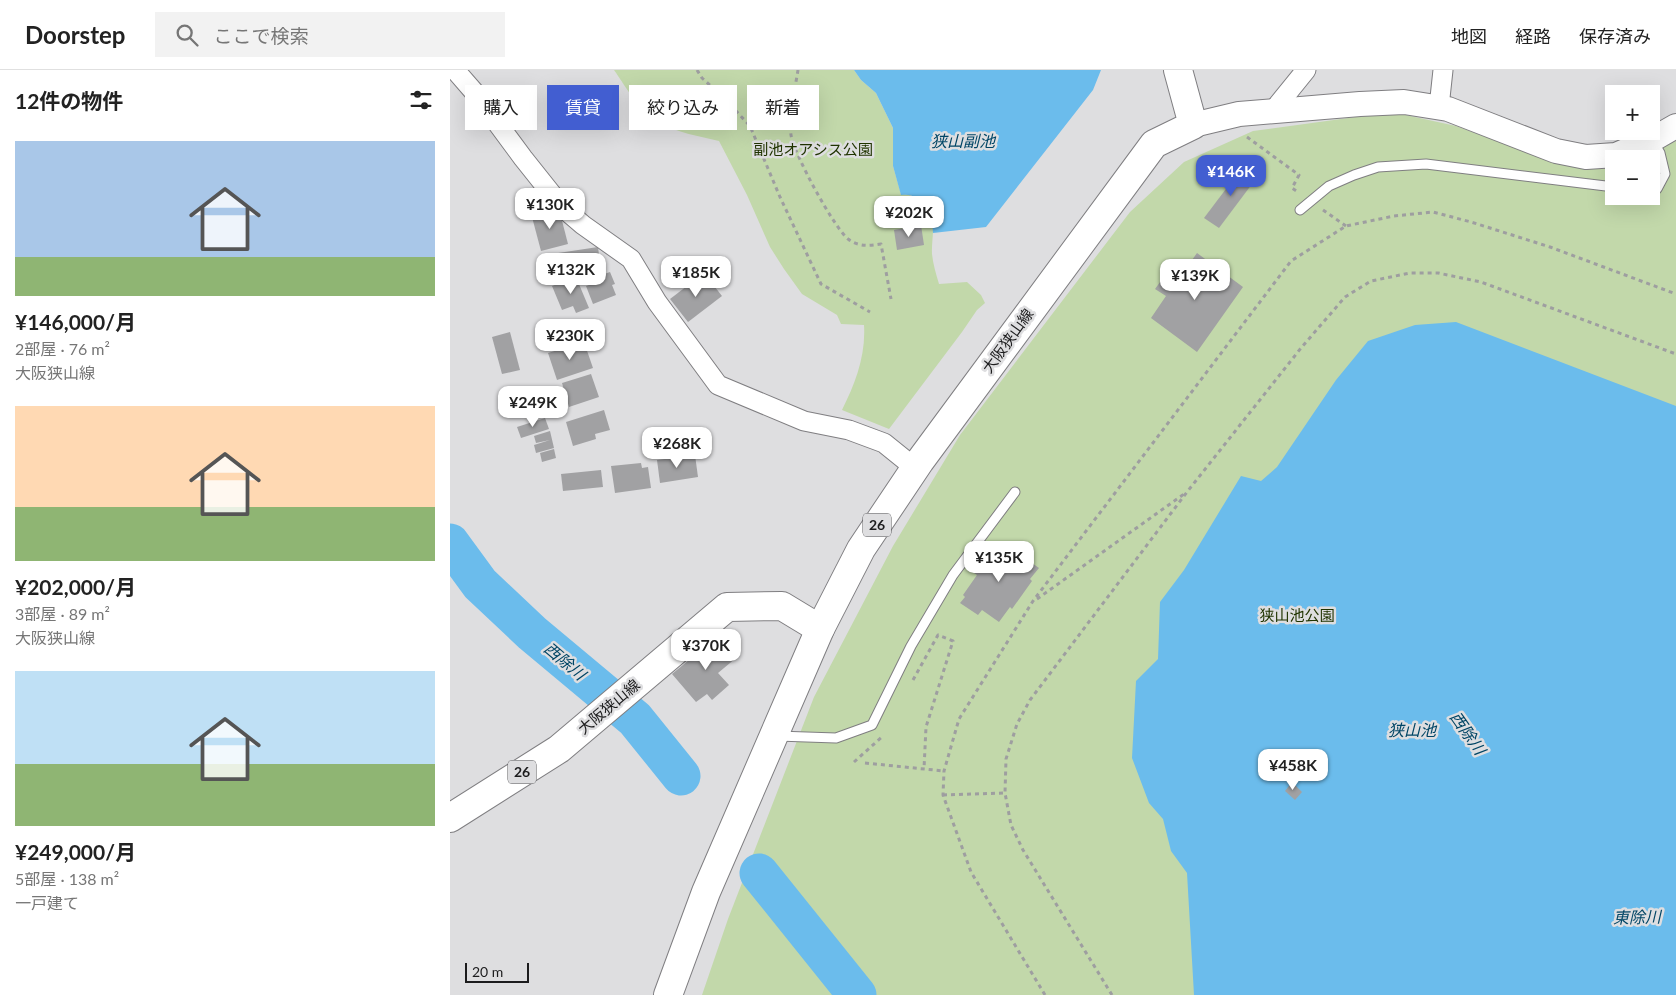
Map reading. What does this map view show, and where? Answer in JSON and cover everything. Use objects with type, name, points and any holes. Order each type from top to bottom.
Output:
[{"type":"main road","points":[[1178,70],[1193,125]]},
{"type":"main road","name":"大阪狭山線","points":[[668,995],[706,892],[820,629],[860,549],[915,468],[1154,144],[1193,125]]},
{"type":"main road","name":"大阪狭山線","points":[[450,818],[559,749],[727,607],[782,606],[820,629]]},
{"type":"street","points":[[455,70],[562,207],[631,260],[657,302],[718,385],[804,421],[848,430],[884,443],[915,468]]},
{"type":"street","points":[[1272,112],[1306,70]]},
{"type":"street","points":[[1439,107],[1443,70]]},
{"type":"street","points":[[1193,125],[1239,114],[1404,102],[1448,109],[1556,150],[1586,156],[1616,155],[1650,140]]},
{"type":"street","points":[[1660,135],[1676,126]]},
{"type":"lane","points":[[1660,153],[1665,174],[1660,183]]},
{"type":"lane","points":[[1300,210],[1330,186],[1354,175],[1378,168],[1426,164],[1605,186]]},
{"type":"lane","points":[[774,735],[836,738],[872,725],[911,646],[953,575],[1015,492]]},
{"type":"path","points":[[697,70],[702,78],[750,126],[780,197],[821,284],[870,312]]},
{"type":"path","points":[[798,70],[790,125],[791,137],[832,220],[849,239],[863,246],[881,244],[891,299]]},
{"type":"path","points":[[1247,137],[1299,175]]},
{"type":"path","points":[[1045,995],[971,872],[943,795],[944,771],[959,719],[1033,601],[1290,260],[1346,226],[1394,216],[1433,212],[1550,247],[1676,294]]},
{"type":"path","points":[[1112,995],[1023,850],[1011,825],[1005,793],[1006,760],[1017,724],[1030,700],[1187,492],[1301,348],[1345,297],[1371,281],[1410,273],[1438,273],[1481,282],[1676,354]]},
{"type":"path","points":[[1033,601],[1187,492]]},
{"type":"path","points":[[910,687],[938,635],[952,641],[926,726],[924,769]]},
{"type":"path","points":[[854,762],[881,739],[886,730]]},
{"type":"path","points":[[865,763],[944,771]]},
{"type":"path","points":[[943,795],[1005,793]]},
{"type":"green space","name":"副池オアシス公園","points":[[614,70],[854,70],[861,80],[876,93],[893,128],[893,166],[901,194],[911,196],[926,205],[932,217],[932,254],[939,284],[967,282],[981,295],[985,303],[977,310],[889,429],[842,410],[859,369],[863,348],[864,325],[841,324],[837,315],[802,294],[770,247],[747,195],[719,141],[677,130],[737,130],[737,85],[629,85],[629,92]]},
{"type":"green space","name":"狭山池公園","points":[[1392,112],[1456,126],[1557,163],[1605,169],[1605,205],[1660,205],[1660,150],[1656,150],[1676,141],[1676,995],[702,995],[728,919],[814,697],[893,546],[960,435],[1130,212],[1184,162],[1253,131]]},
{"type":"water","name":"狭山副池","points":[[854,70],[1101,70],[1093,90],[986,227],[933,233],[931,217],[926,205],[913,196],[901,195],[893,166],[893,128],[876,93],[861,80]]},
{"type":"water","name":"狭山池","points":[[1456,322],[1676,406],[1676,995],[1194,995],[1187,873],[1171,851],[1163,819],[1149,803],[1132,758],[1136,681],[1158,659],[1160,602],[1184,570],[1241,476],[1261,481],[1277,467],[1336,380],[1368,341],[1415,325]]},
{"type":"building","points":[[1244,165],[1258,176],[1219,228],[1204,218]]},
{"type":"building","points":[[559,209],[568,244],[541,251],[532,217]]},
{"type":"building","points":[[921,225],[924,245],[897,250],[894,230]]},
{"type":"building","points":[[598,247],[600,262],[585,264],[586,271],[549,276],[545,255]]},
{"type":"building","points":[[1197,253],[1243,287],[1197,352],[1151,318],[1166,296],[1155,289],[1171,267],[1182,274]]},
{"type":"building","points":[[610,272],[615,284],[612,285],[616,295],[593,304],[586,286],[592,284],[590,279]]},
{"type":"building","points":[[704,273],[722,296],[688,322],[670,299]]},
{"type":"building","points":[[576,277],[589,308],[576,313],[573,306],[562,310],[552,286]]},
{"type":"building","points":[[510,332],[520,370],[502,374],[492,337]]},
{"type":"building","points":[[584,342],[593,368],[557,380],[548,353]]},
{"type":"building","points":[[591,374],[599,397],[569,407],[562,383]]},
{"type":"building","points":[[537,396],[542,412],[521,418],[518,408],[524,406],[523,400]]},
{"type":"building","points":[[604,410],[610,430],[595,434],[596,439],[573,446],[566,422]]},
{"type":"building","points":[[545,418],[549,429],[521,438],[517,427]]},
{"type":"building","points":[[550,431],[554,448],[536,453],[534,445],[550,440],[536,443],[534,436]]},
{"type":"building","points":[[554,449],[556,458],[542,462],[540,453]]},
{"type":"building","points":[[695,455],[698,477],[660,483],[657,460]]},
{"type":"building","points":[[641,463],[642,468],[648,467],[651,488],[615,493],[611,466]]},
{"type":"building","points":[[601,470],[603,487],[563,491],[561,474]]},
{"type":"building","points":[[1000,541],[1039,568],[1012,609],[1010,607],[999,622],[982,610],[978,615],[960,603],[965,597],[963,595],[977,575],[974,573],[986,556],[989,557]]},
{"type":"building","points":[[718,636],[736,658],[718,673],[729,685],[712,700],[707,694],[696,702],[672,674]]},
{"type":"building","points":[[1292,782],[1302,792],[1295,800],[1285,791]]},
{"type":"waterway","name":"西除川","points":[[450,543],[480,584],[532,633],[635,719],[681,776]]},
{"type":"waterway","name":"西除川","points":[[759,873],[857,995]]},
{"type":"water label","name":"東除川","points":[[1637,917]]}]
